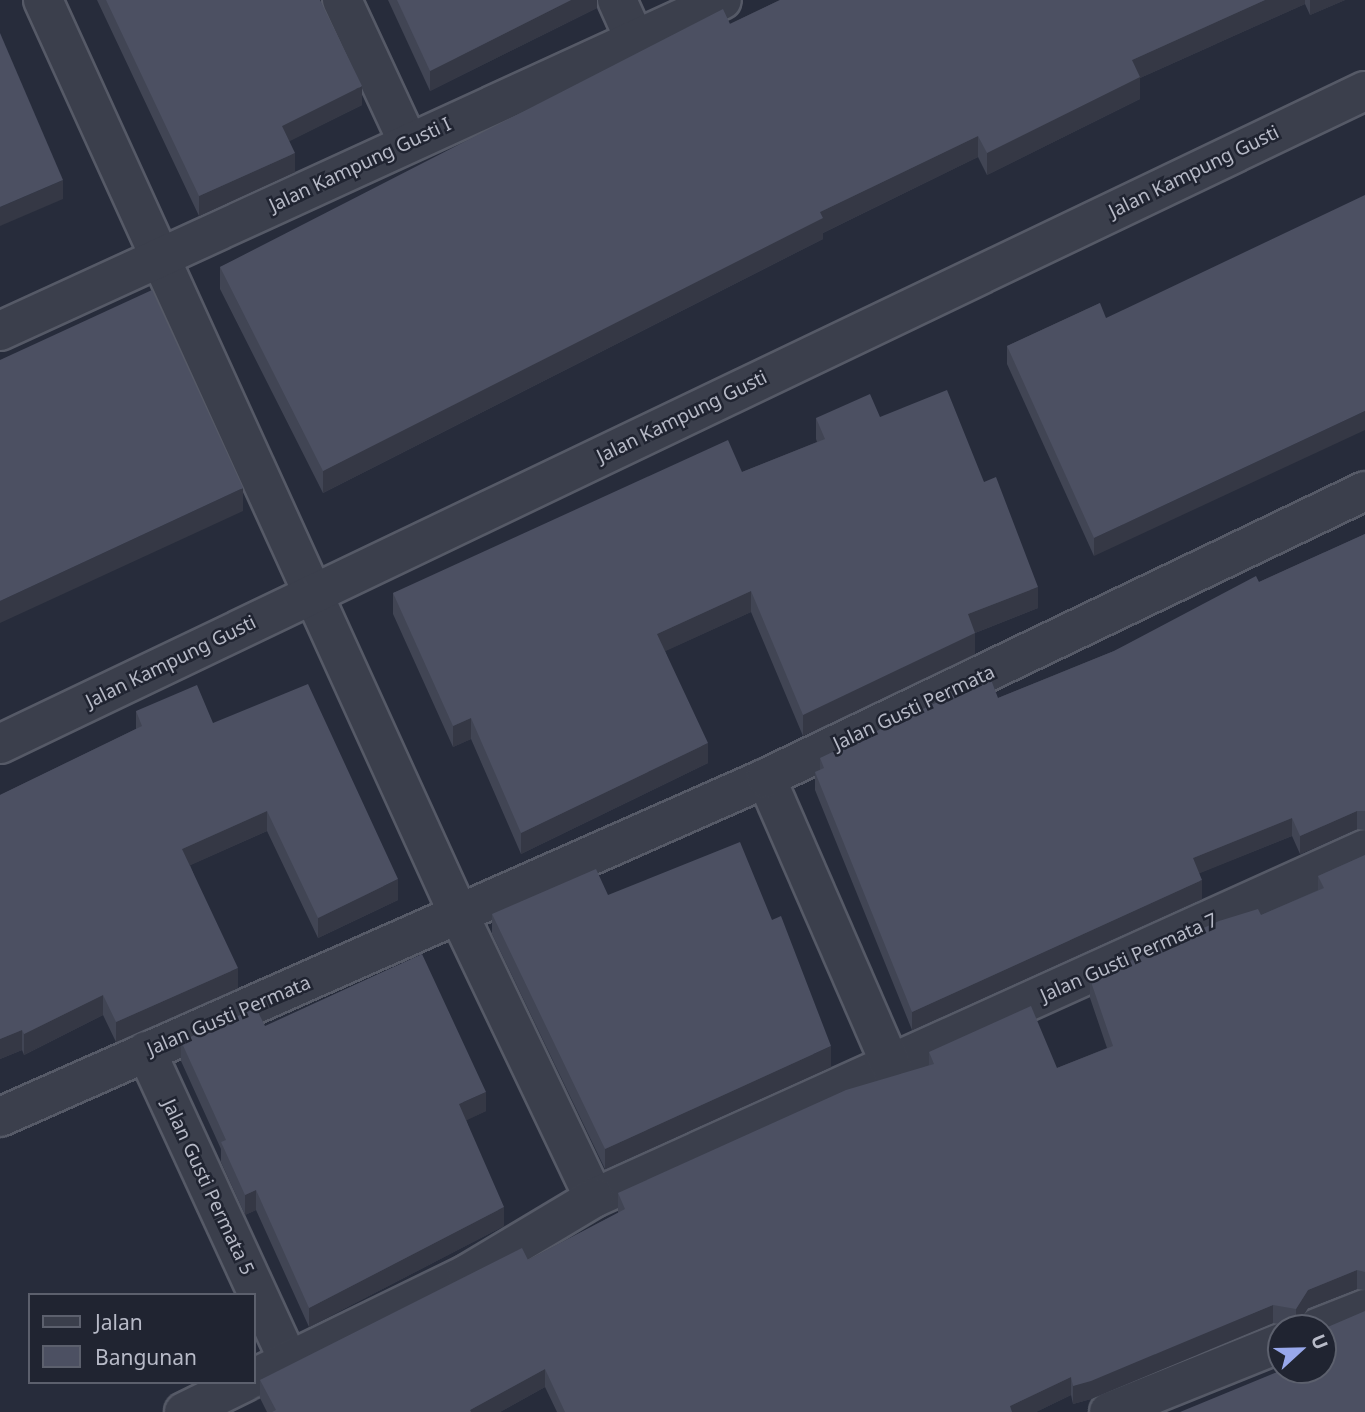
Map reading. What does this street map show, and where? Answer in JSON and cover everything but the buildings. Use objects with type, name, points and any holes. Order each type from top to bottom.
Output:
[{"type":"street","points":[[43,0],[311,594],[460,917],[589,1187]]},
{"type":"street","points":[[342,0],[408,142]]},
{"type":"street","points":[[617,0],[635,40]]},
{"type":"street","name":"Jalan Kampung Gusti I","points":[[0,331],[722,0]]},
{"type":"street","name":"Jalan Kampung Gusti","points":[[0,744],[1365,90]]},
{"type":"street","name":"Jalan Gusti Permata","points":[[0,1117],[146,1051],[460,917],[766,778],[1365,491]]},
{"type":"street","points":[[766,778],[891,1065]]},
{"type":"street","name":"Jalan Gusti Permata 7","points":[[256,1377],[467,1274],[589,1187],[891,1065],[1365,849]]},
{"type":"street","name":"Jalan Gusti Permata 5","points":[[146,1051],[288,1360]]},
{"type":"street","points":[[1337,1320],[1365,1308]]},
{"type":"street","points":[[1109,1412],[1267,1349]]},
{"type":"street","points":[[184,1412],[241,1384]]}]
